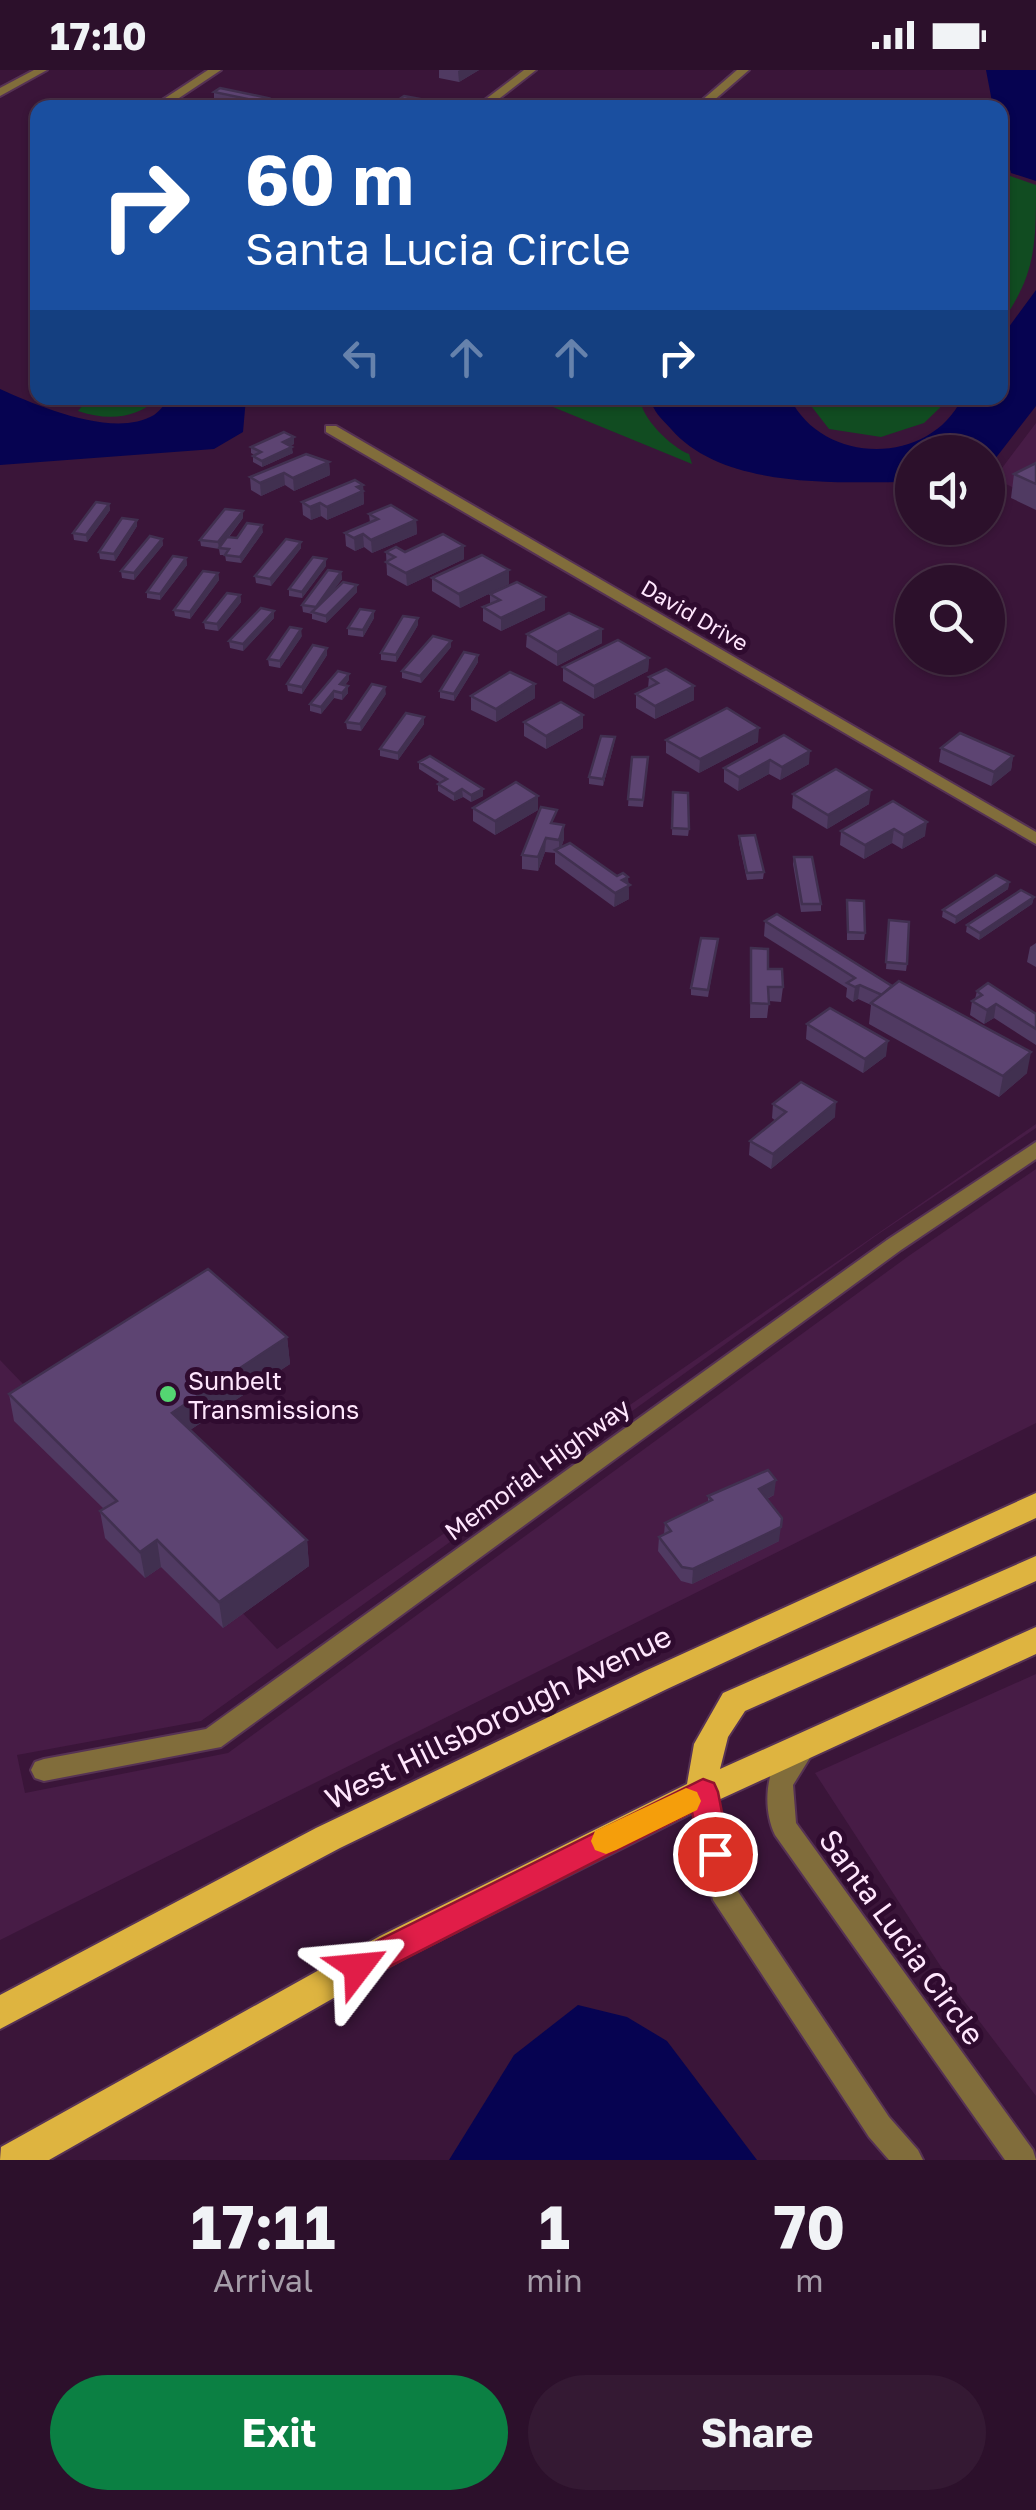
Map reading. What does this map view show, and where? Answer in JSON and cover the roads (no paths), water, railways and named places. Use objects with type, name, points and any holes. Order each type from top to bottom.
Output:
[{"type":"main road","name":"West Hillsborough Avenue","points":[[0,2013],[328,1838],[1036,1505]]},
{"type":"main road","points":[[703,1792],[702,1764],[713,1729],[734,1702],[1036,1568]]},
{"type":"main road","points":[[14,2160],[392,1948],[703,1792],[1036,1640]]},
{"type":"street","points":[[0,93],[42,70]]},
{"type":"street","points":[[168,100],[216,70]]},
{"type":"street","points":[[490,100],[532,70]]},
{"type":"street","points":[[708,100],[744,70]]},
{"type":"street","name":"David Drive","points":[[330,429],[1036,839]]},
{"type":"street","name":"Memorial Highway","points":[[44,1770],[212,1738],[894,1245],[1036,1148]]},
{"type":"street","name":"Santa Lucia Circle","points":[[806,1744],[782,1774],[777,1796],[784,1827],[1023,2160]]},
{"type":"street","points":[[703,1792],[722,1891],[878,2126],[908,2160]]},
{"type":"place","name":"Sunbelt Transmissions","points":[[168,1394]]}]
